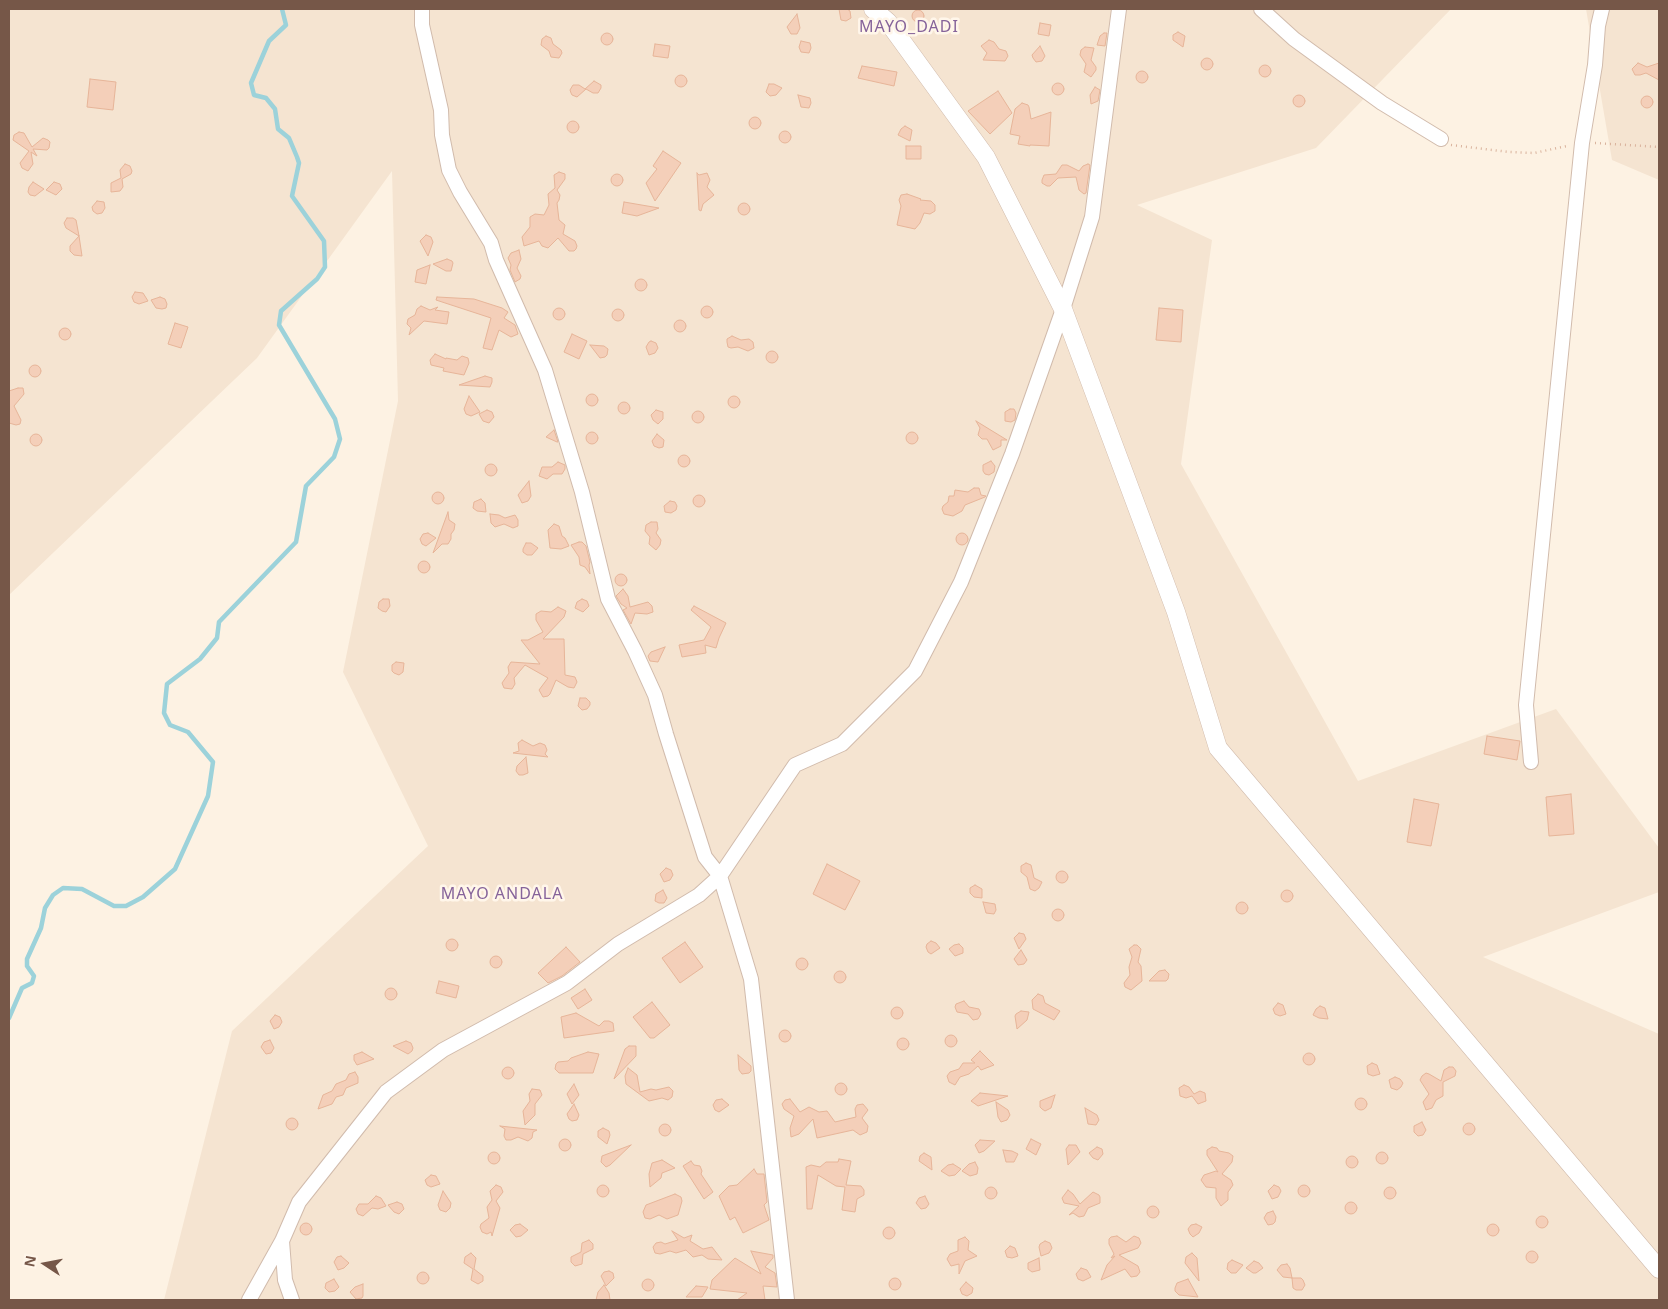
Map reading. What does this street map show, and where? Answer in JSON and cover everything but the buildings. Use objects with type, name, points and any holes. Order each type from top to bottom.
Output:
[{"type":"street","points":[[422,9],[422,25],[441,110],[442,135],[449,170],[491,243],[496,260],[545,370],[582,492],[608,599],[635,650],[655,695],[705,858],[720,876],[752,979],[787,1300]]},
{"type":"street","points":[[873,9],[889,15],[986,157],[1063,309],[1176,612],[1218,748],[1659,1269]]},
{"type":"street","points":[[249,1300],[282,1241],[299,1202],[386,1092],[443,1050],[567,983],[618,944],[699,895],[720,876],[795,765],[842,744],[915,670],[964,573],[1012,454],[1063,309],[1092,217],[1118,9]]},
{"type":"street","points":[[1261,9],[1294,39],[1374,97],[1441,139]]},
{"type":"street","points":[[1530,762],[1526,705],[1582,143],[1602,9]]},
{"type":"street","points":[[282,1241],[285,1280],[292,1300]]},
{"type":"path","points":[[1441,139],[1444,144],[1534,153],[1582,143],[1659,147]]},
{"type":"shaded area","points":[[9,9],[1451,9],[1316,148],[1137,205],[1212,240],[1181,464],[1358,781],[1556,709],[1659,848],[1659,892],[1483,957],[1659,1034],[1659,1300],[164,1300],[232,1031],[428,846],[343,672],[398,401],[392,171],[257,358],[9,595]]},
{"type":"shaded area","points":[[1586,9],[1659,9],[1659,180],[1612,160]]},
{"type":"waterway","points":[[9,1018],[22,988],[32,983],[34,976],[27,966],[27,959],[41,928],[45,908],[53,895],[63,888],[82,889],[114,906],[126,906],[143,897],[175,869],[208,796],[213,762],[188,732],[170,725],[164,713],[167,684],[200,659],[217,638],[219,622],[296,542],[306,486],[334,457],[340,439],[335,419],[279,325],[281,311],[317,279],[325,267],[324,241],[292,196],[299,163],[297,157],[289,138],[278,129],[275,109],[266,98],[254,95],[251,83],[269,41],[286,25],[282,9]]},
{"type":"district","name":"MAYO_DADI","points":[[909,27]]},
{"type":"district","name":"MAYO ANDALA","points":[[502,894]]}]
